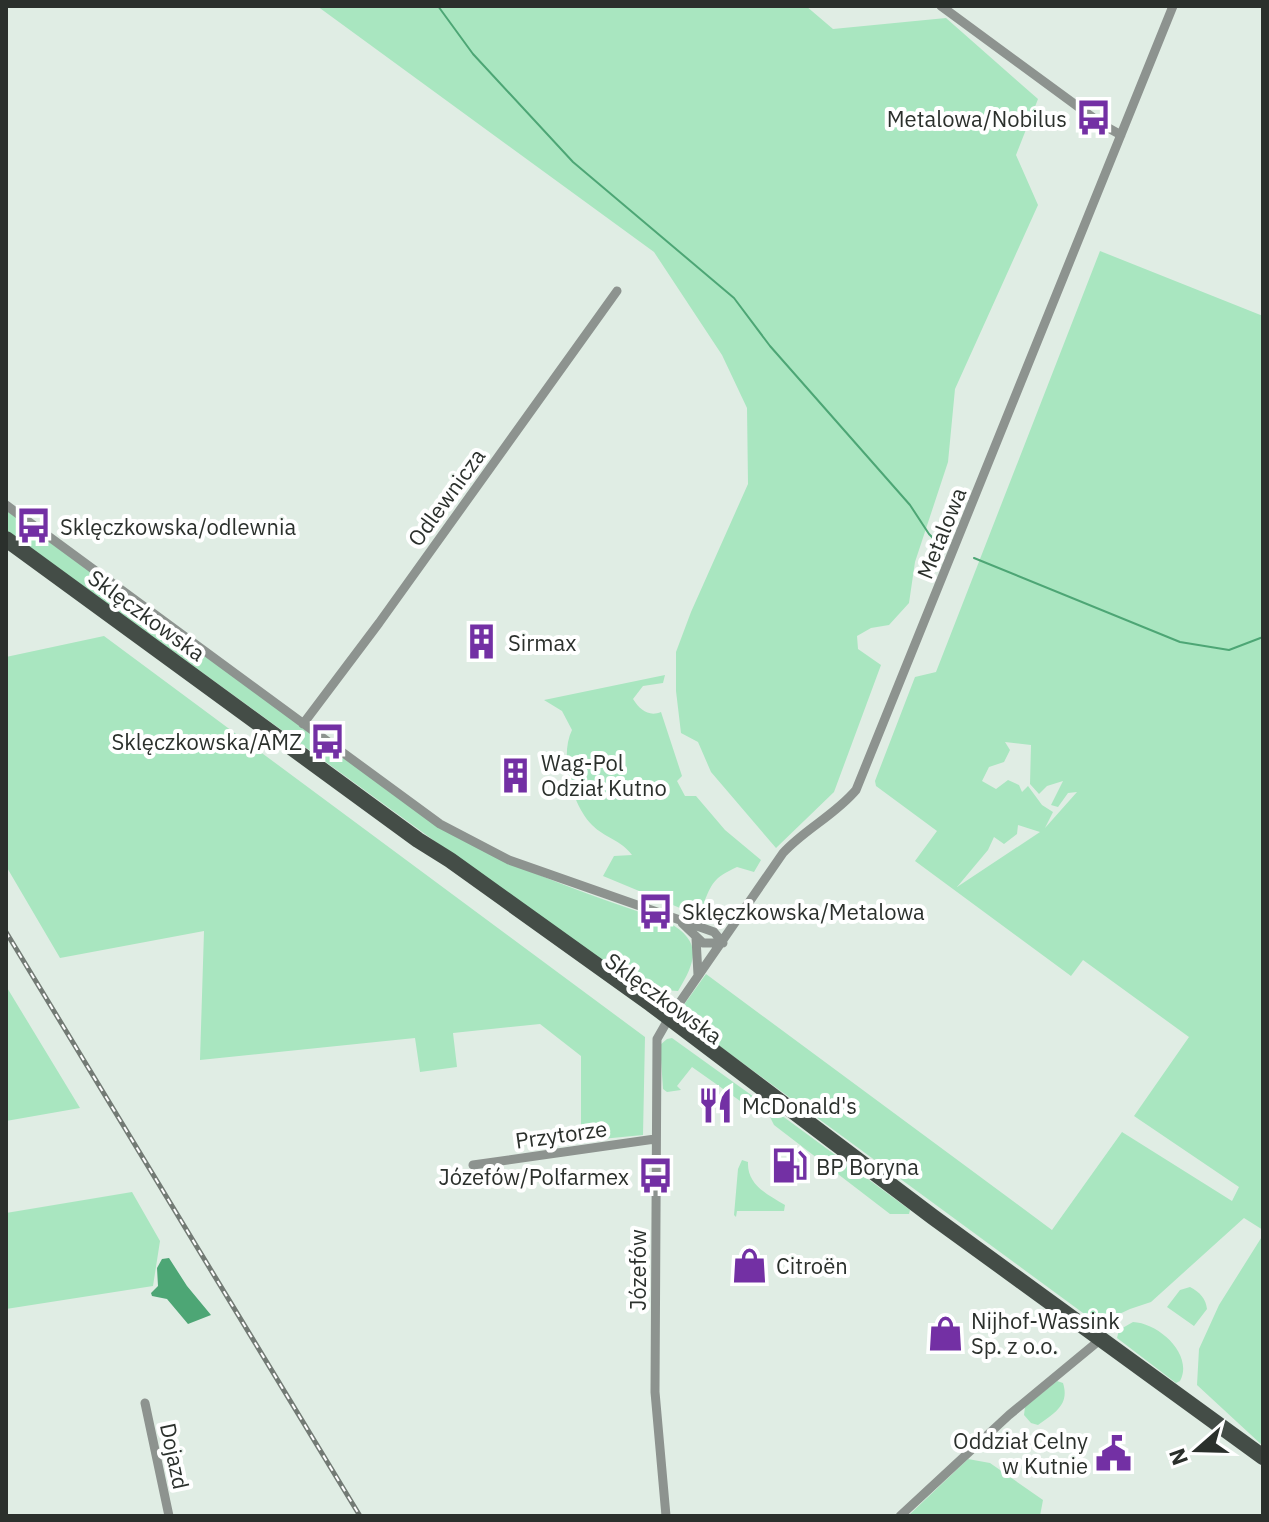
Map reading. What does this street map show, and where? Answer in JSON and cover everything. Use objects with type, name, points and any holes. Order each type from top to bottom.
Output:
[{"type":"main road","name":"Sklęczkowska","points":[[6,539],[418,840],[447,865],[869,1166],[889,1184],[1263,1457]]},
{"type":"street","points":[[941,6],[1121,135]]},
{"type":"street","name":"Metalowa","points":[[667,1021],[783,853],[838,809],[856,790],[1173,6]]},
{"type":"street","name":"Odlewnicza","points":[[303,724],[617,291]]},
{"type":"street","points":[[6,505],[440,824],[509,860],[714,932],[723,943]]},
{"type":"street","points":[[681,922],[703,943],[723,943]]},
{"type":"street","points":[[696,938],[698,976]]},
{"type":"street","name":"Józefów","points":[[666,1516],[655,1392],[655,1139],[657,1039],[667,1021]]},
{"type":"street","name":"Przytorze","points":[[473,1165],[655,1139]]},
{"type":"street","points":[[900,1516],[1009,1415],[1101,1339]]},
{"type":"street","name":"Dojazd","points":[[145,1403],[169,1516]]},
{"type":"shaded area","points":[[317,6],[806,6],[833,29],[946,18],[1038,99],[1016,155],[1038,205],[955,389],[948,462],[915,562],[909,603],[889,625],[871,628],[857,636],[858,649],[881,665],[834,792],[776,848],[711,772],[698,742],[681,733],[676,691],[676,652],[748,484],[747,408],[722,355],[654,252]]},
{"type":"shaded area","points":[[1100,251],[1263,316],[1263,1230],[1244,1218],[1151,1302],[1098,1324],[688,1023],[683,1006],[706,974],[1052,1230],[1122,1132],[1232,1201],[1239,1187],[1134,1116],[1189,1037],[1083,960],[1071,976],[915,861],[937,831],[876,786],[875,781],[915,677],[936,672]],"holes":[[[1005,742],[1031,745],[1030,784],[1039,794],[1047,786],[1063,781],[1051,805],[1058,807],[1068,793],[1077,792],[1045,828],[1053,812],[1042,805],[1028,786],[1022,792],[1019,785],[1008,780],[996,789],[982,781],[989,767],[1004,762],[1010,750]],[[1018,825],[1040,832],[957,887],[988,850],[994,837],[1004,844],[1017,834]]]},
{"type":"shaded area","points":[[6,510],[439,827],[522,868],[668,922],[679,929],[687,936],[693,952],[689,970],[678,991],[662,990],[651,998],[6,530]]},
{"type":"shaded area","points":[[104,636],[645,1037],[643,1135],[581,1141],[581,1056],[540,1024],[453,1033],[457,1067],[420,1072],[415,1038],[200,1060],[204,931],[60,958],[6,866],[6,657]]},
{"type":"shaded area","points":[[665,675],[663,683],[643,686],[633,699],[645,712],[661,712],[682,776],[677,781],[685,796],[696,796],[725,830],[761,860],[754,872],[737,867],[723,874],[711,886],[703,905],[680,908],[603,876],[614,856],[632,855],[592,825],[585,816],[573,793],[567,766],[568,741],[572,730],[562,711],[544,700]]},
{"type":"shaded area","points":[[6,986],[80,1108],[6,1121]]},
{"type":"shaded area","points":[[672,1038],[754,1097],[760,1115],[692,1067],[677,1086],[681,1090],[667,1092],[663,1089],[660,1045]]},
{"type":"shaded area","points":[[777,1112],[910,1210],[909,1214],[890,1214],[774,1125],[770,1117]]},
{"type":"shaded area","points":[[742,1160],[748,1162],[754,1182],[785,1205],[784,1211],[737,1211],[736,1217],[734,1215],[738,1169]]},
{"type":"shaded area","points":[[132,1192],[160,1241],[153,1286],[6,1309],[6,1213]]},
{"type":"shaded area","points":[[1263,1235],[1263,1446],[1197,1385],[1199,1349],[1219,1305]]},
{"type":"shaded area","points":[[169,1258],[211,1315],[188,1324],[167,1299],[152,1296],[151,1293],[158,1286],[157,1268],[162,1259]]},
{"type":"shaded area","points":[[1190,1287],[1202,1296],[1207,1309],[1194,1326],[1167,1307],[1180,1290]]},
{"type":"shaded area","points":[[1133,1322],[1153,1328],[1172,1342],[1182,1361],[1180,1381],[1176,1383],[1117,1338],[1119,1330]]},
{"type":"shaded area","points":[[1057,1381],[1063,1383],[1065,1391],[1062,1403],[1038,1425],[1031,1423],[1024,1415],[1025,1407]]},
{"type":"shaded area","points":[[968,1459],[990,1463],[1043,1500],[1040,1516],[908,1516]]},
{"type":"waterway","points":[[438,6],[473,54],[573,162],[734,298],[770,346],[910,505],[939,544]]},
{"type":"waterway","points":[[974,558],[1180,642],[1229,650],[1263,637]]},
{"type":"railway","points":[[6,932],[360,1516]]},
{"type":"place","name":"Metalowa/Nobilus","points":[[1093,118]]},
{"type":"place","name":"Sklęczkowska/odlewnia","points":[[34,526]]},
{"type":"place","name":"Sirmax","points":[[482,642]]},
{"type":"place","name":"Sklęczkowska/AMZ","points":[[328,741]]},
{"type":"place","name":"Wag-Pol Odział Kutno","points":[[515,775]]},
{"type":"place","name":"Sklęczkowska/Metalowa","points":[[656,911]]},
{"type":"place","name":"McDonald's","points":[[716,1105]]},
{"type":"place","name":"BP Boryna","points":[[790,1166]]},
{"type":"place","name":"Józefów/Polfarmex","points":[[655,1176]]},
{"type":"place","name":"Citroën","points":[[750,1265]]},
{"type":"place","name":"Nijhof-Wassink Sp. z o.o.","points":[[945,1333]]},
{"type":"place","name":"Oddział Celny w Kutnie","points":[[1114,1453]]}]
